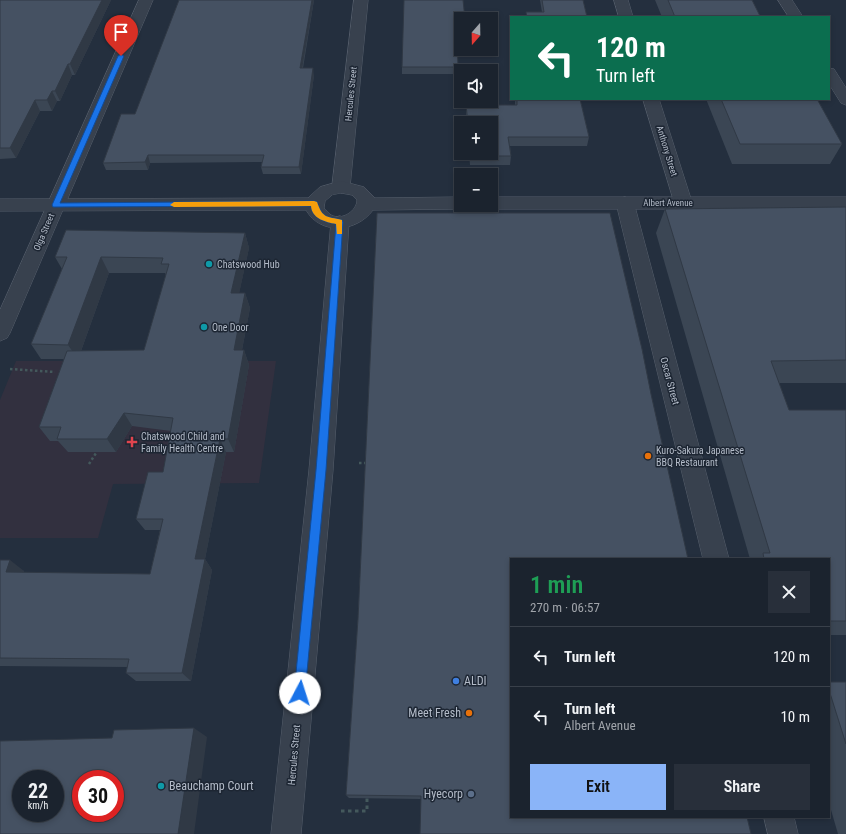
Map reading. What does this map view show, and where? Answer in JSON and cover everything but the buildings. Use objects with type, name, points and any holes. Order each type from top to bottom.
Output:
[{"type":"street","name":"Olga Street","points":[[0,333],[146,0]]},
{"type":"street","name":"Hercules Street","points":[[341,187],[361,0]]},
{"type":"street","points":[[621,0],[626,16]]},
{"type":"street","points":[[785,0],[795,16]]},
{"type":"street","points":[[830,74],[846,100]]},
{"type":"street","name":"Anthony Street","points":[[651,100],[683,202]]},
{"type":"street","points":[[341,187],[352,188],[366,197],[367,204],[365,210],[359,216],[350,220],[340,222],[324,219],[315,210],[314,204],[316,199],[320,194],[334,188],[341,187]]},
{"type":"street","points":[[367,204],[454,203]]},
{"type":"street","name":"Albert Avenue","points":[[498,203],[846,203]]},
{"type":"street","name":"Oscar Street","points":[[625,203],[716,558]]},
{"type":"street","points":[[0,206],[314,204]]},
{"type":"street","name":"Hercules Street","points":[[286,834],[321,470],[340,222]]},
{"type":"street","points":[[779,818],[783,834]]},
{"type":"path","points":[[10,369],[55,372]]},
{"type":"path","points":[[89,464],[96,452]]},
{"type":"path","points":[[359,463],[374,463]]},
{"type":"path","points":[[341,811],[367,811],[366,791]]},
{"type":"shaded area","name":"Chatswood Child and Family Health Centre","points":[[16,361],[276,361],[259,483],[113,484],[98,538],[0,538],[0,400]]},
{"type":"slow traffic","points":[[174,205],[314,204],[318,215],[324,219],[340,222],[339,232]]},
{"type":"place","name":"Chatswood Hub","points":[[209,264]]},
{"type":"place","name":"One Door","points":[[204,327]]},
{"type":"place","name":"Chatswood Child and Family Health Centre","points":[[132,442]]},
{"type":"place","name":"Kuro-Sakura Japanese BBQ Restaurant","points":[[648,456]]},
{"type":"place","name":"ALDI","points":[[456,681]]},
{"type":"place","name":"Meet Fresh","points":[[469,713]]},
{"type":"place","name":"Beauchamp Court","points":[[161,786]]},
{"type":"place","name":"Hyecorp","points":[[471,794]]},
{"type":"route","points":[[121,56],[56,205],[314,204],[318,215],[324,219],[340,222],[321,470],[300,693]]}]
